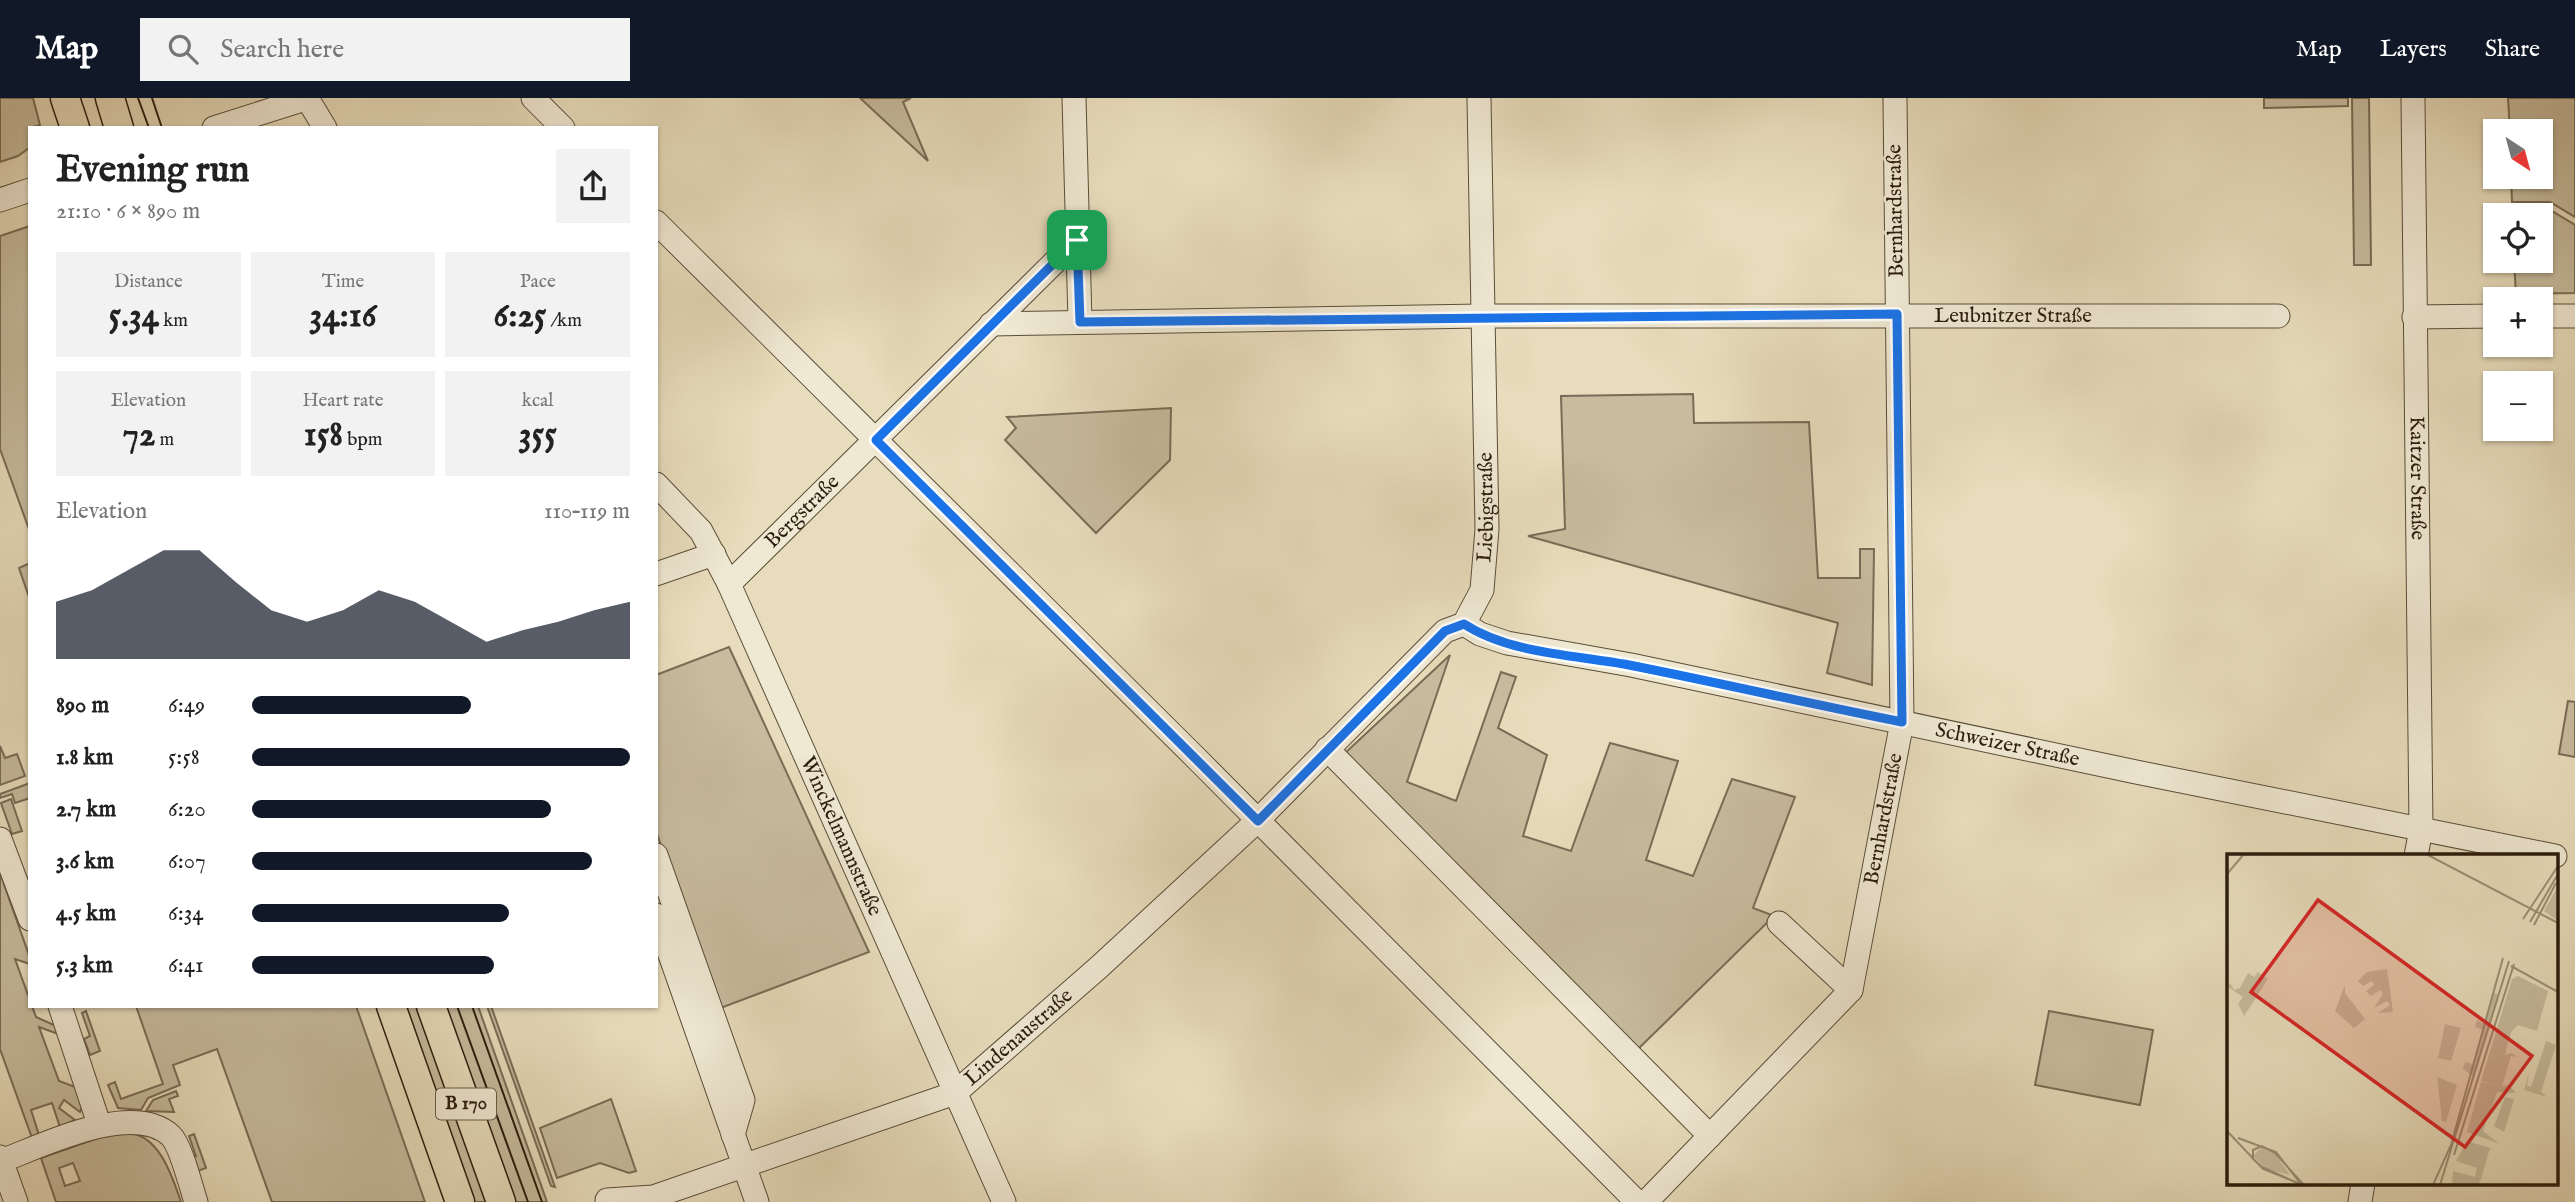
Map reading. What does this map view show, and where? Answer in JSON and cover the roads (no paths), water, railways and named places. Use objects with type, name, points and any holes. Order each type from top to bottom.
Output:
[{"type":"main road","points":[[65,98],[74,126]]},
{"type":"main road","points":[[110,98],[118,126]]},
{"type":"main road","name":"B 170","points":[[392,1008],[460,1202]]},
{"type":"main road","name":"B 170","points":[[432,1008],[501,1202]]},
{"type":"street","points":[[226,126],[264,120],[308,98],[324,126]]},
{"type":"street","points":[[533,98],[561,126]]},
{"type":"street","points":[[1074,98],[1080,322]]},
{"type":"street","name":"Liebigstraße","points":[[1464,624],[1482,590],[1488,529],[1481,316],[1479,98]]},
{"type":"street","name":"Bernhardstraße","points":[[1851,990],[1902,722],[1895,98]]},
{"type":"street","name":"Kaitzer Straße","points":[[2413,98],[2421,830],[2416,854]]},
{"type":"street","points":[[0,200],[28,191]]},
{"type":"street","points":[[658,224],[1258,821],[1636,1202]]},
{"type":"street","name":"Bergstraße","points":[[730,584],[1077,240]]},
{"type":"street","name":"Leubnitzer Straße","points":[[991,324],[1481,316],[2278,316]]},
{"type":"street","points":[[2414,317],[2483,316]]},
{"type":"street","points":[[2553,316],[2575,316]]},
{"type":"street","name":"Winckelmannstraße","points":[[658,486],[701,531],[730,584],[1004,1202]]},
{"type":"street","points":[[658,573],[714,554]]},
{"type":"street","points":[[1258,821],[1445,631],[1464,624]]},
{"type":"street","name":"Schweizer Straße","points":[[1464,624],[1480,634],[1507,643],[1631,665],[2545,854]]},
{"type":"street","points":[[1327,749],[1710,1136]]},
{"type":"street","name":"Lindenaustraße","points":[[607,1200],[653,1197],[955,1093],[1098,968],[1258,821]]},
{"type":"street","points":[[0,839],[28,914]]},
{"type":"street","points":[[658,861],[743,1100],[733,1135]]},
{"type":"street","points":[[658,921],[757,1202]]},
{"type":"street","points":[[1646,1202],[1851,990],[1779,923]]},
{"type":"street","points":[[61,1008],[99,1124]]},
{"type":"street","points":[[16,1202],[1,1159],[99,1124],[135,1124],[164,1131],[174,1138],[196,1202]]},
{"type":"street","points":[[2360,1202],[2363,1184]]},
{"type":"tram line","points":[[138,98],[148,126]]},
{"type":"tram line","points":[[152,98],[161,126]]},
{"type":"tram line","points":[[458,1008],[528,1202]]},
{"type":"tram line","points":[[473,1008],[542,1202]]}]
